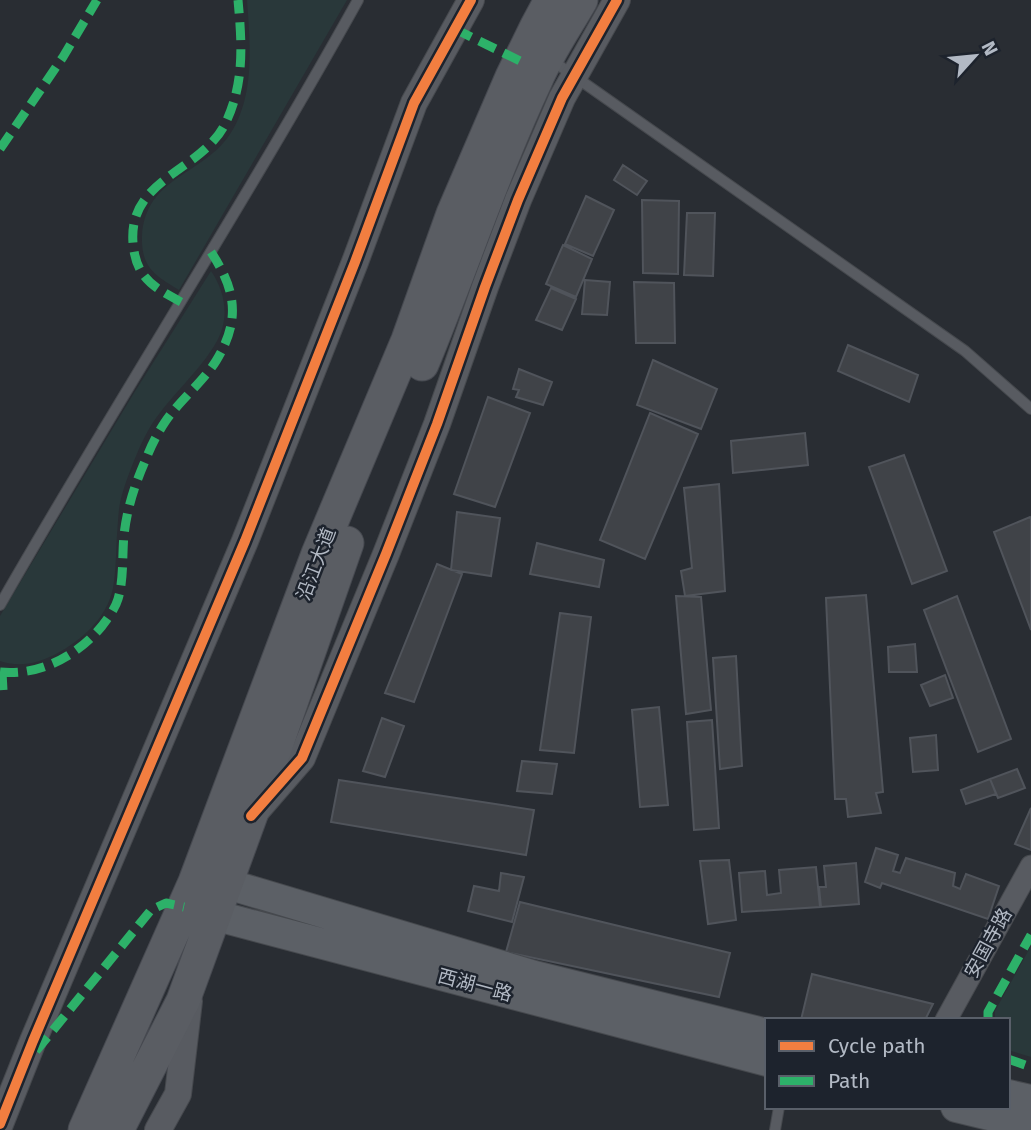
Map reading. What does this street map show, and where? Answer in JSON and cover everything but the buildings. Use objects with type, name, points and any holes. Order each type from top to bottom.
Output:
[{"type":"main road","name":"沿江大道","points":[[85,1130],[199,912],[318,554],[408,340],[453,214],[512,77],[551,0]]},
{"type":"main road","name":"沿江大道","points":[[212,879],[251,816],[344,549],[443,313],[492,183],[536,78],[561,67],[581,0]]},
{"type":"main road","name":"西湖一路","points":[[212,879],[535,976],[765,1034]]},
{"type":"main road","name":"沿江大道","points":[[117,1130],[183,1001],[192,978],[199,912]]},
{"type":"main road","name":"西湖一路","points":[[199,912],[765,1060]]},
{"type":"main road","points":[[1010,1095],[1031,1100]]},
{"type":"main road","points":[[964,1109],[1031,1125]]},
{"type":"street","points":[[0,1124],[245,541],[355,262],[414,103],[471,0]]},
{"type":"street","points":[[561,67],[617,0]]},
{"type":"street","name":"安国寺路","points":[[947,1018],[1031,866]]},
{"type":"street","points":[[158,1130],[178,1094],[192,978]]},
{"type":"lane","points":[[0,605],[219,240],[358,0]]},
{"type":"lane","points":[[561,67],[965,351],[1031,410]]},
{"type":"lane","points":[[775,1130],[779,1109]]},
{"type":"shaded area","points":[[247,0],[347,0],[179,290],[157,275],[147,264],[142,248],[146,216],[165,188],[207,158],[221,146],[232,131],[248,84]]},
{"type":"shaded area","points":[[211,271],[220,287],[224,323],[210,352],[157,417],[136,455],[120,503],[114,582],[105,609],[84,635],[56,654],[29,664],[0,661],[0,616]]},
{"type":"shaded area","points":[[1031,946],[1031,1057],[1010,1051],[1010,1018],[995,1018],[995,1011]]},
{"type":"marked path","points":[[0,149],[63,57],[97,0]]},
{"type":"marked path","points":[[181,302],[154,286],[142,273],[133,243],[134,221],[153,190],[199,155],[213,142],[224,126],[239,80],[241,48],[238,0]]},
{"type":"marked path","points":[[455,29],[520,61]]},
{"type":"marked path","points":[[0,672],[29,671],[57,662],[92,637],[115,606],[121,584],[127,515],[142,468],[162,427],[216,361],[229,332],[232,319],[230,292],[211,252]]},
{"type":"marked path","points":[[2,672],[3,690]]},
{"type":"marked path","points":[[36,1051],[151,910],[166,903],[184,907]]},
{"type":"marked path","points":[[988,1018],[988,1012],[1031,935]]},
{"type":"marked path","points":[[1010,1060],[1031,1067]]},
{"type":"cycle path","points":[[0,1124],[245,541],[355,262],[414,103],[471,0]]},
{"type":"cycle path","points":[[251,816],[302,758],[437,424],[518,200],[562,98],[617,0]]}]
